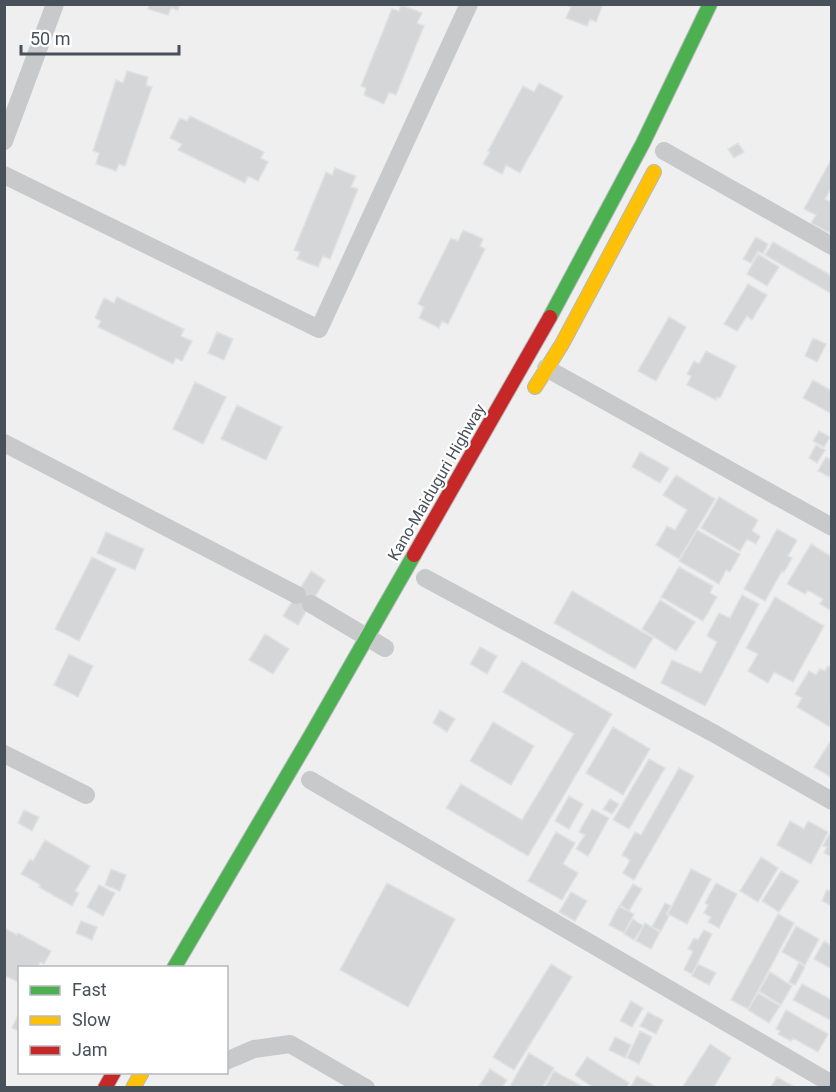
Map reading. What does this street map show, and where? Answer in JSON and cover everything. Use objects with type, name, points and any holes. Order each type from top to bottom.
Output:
[{"type":"highway","name":"Kano-Maiduguri Highway","points":[[175,966],[508,392],[611,205],[682,65],[710,4]]},
{"type":"highway","points":[[528,398],[562,344],[666,147]]},
{"type":"highway","points":[[105,1088],[113,1074]]},
{"type":"highway","points":[[133,1088],[141,1074]]},
{"type":"street","points":[[4,141],[55,4]]},
{"type":"street","points":[[4,175],[319,329],[469,4]]},
{"type":"street","points":[[666,147],[831,246]]},
{"type":"street","points":[[546,368],[831,527]]},
{"type":"street","points":[[4,443],[304,599],[385,648]]},
{"type":"street","points":[[425,578],[715,734],[831,801]]},
{"type":"street","points":[[7,761],[86,795]]},
{"type":"street","points":[[310,780],[831,1084]]},
{"type":"street","points":[[228,1060],[254,1049],[290,1044],[366,1088]]},
{"type":"building","points":[[149,4],[180,4],[178,10],[171,8],[168,15],[148,9]]},
{"type":"building","points":[[564,4],[603,4],[596,22],[590,19],[587,26],[566,18],[571,7]]},
{"type":"building","points":[[401,5],[422,13],[417,23],[424,26],[396,95],[389,92],[384,104],[364,95],[366,88],[361,86],[392,9],[399,11]]},
{"type":"building","points":[[127,71],[148,77],[146,85],[152,87],[125,166],[119,164],[116,171],[96,164],[99,153],[93,151],[116,80],[123,83]]},
{"type":"building","points":[[539,83],[563,96],[520,173],[506,165],[502,174],[483,164],[523,86],[534,92]]},
{"type":"building","points":[[190,116],[264,152],[261,158],[268,162],[258,181],[248,176],[245,183],[178,150],[182,144],[170,138],[180,118],[187,121]]},
{"type":"building","points":[[738,143],[744,152],[734,158],[728,149]]},
{"type":"building","points":[[832,158],[832,187],[825,199],[832,203],[832,234],[811,223],[816,215],[804,209]]},
{"type":"building","points":[[335,168],[356,176],[351,187],[358,189],[330,259],[323,256],[318,267],[297,259],[300,252],[294,250],[326,172],[332,175]]},
{"type":"building","points":[[463,230],[483,239],[480,246],[485,249],[448,324],[442,321],[439,328],[419,318],[424,307],[418,304],[451,238],[458,241]]},
{"type":"building","points":[[756,237],[768,244],[763,254],[758,251],[751,263],[743,259]]},
{"type":"building","points":[[773,242],[832,276],[832,294],[765,255]]},
{"type":"building","points":[[758,254],[779,267],[767,286],[747,274]]},
{"type":"building","points":[[748,284],[767,295],[752,320],[747,316],[737,331],[724,324]]},
{"type":"building","points":[[117,297],[184,329],[181,336],[192,341],[182,361],[176,358],[173,364],[98,327],[101,321],[95,318],[104,298],[114,303]]},
{"type":"building","points":[[669,317],[686,327],[656,381],[638,371]]},
{"type":"building","points":[[217,332],[233,339],[224,360],[208,353]]},
{"type":"building","points":[[813,338],[826,344],[817,362],[805,356]]},
{"type":"building","points":[[706,351],[736,366],[720,398],[717,397],[716,400],[687,385],[691,376],[687,374],[694,361],[699,364]]},
{"type":"building","points":[[813,380],[832,391],[832,414],[803,398]]},
{"type":"building","points":[[195,382],[226,397],[203,444],[173,429]]},
{"type":"building","points":[[237,405],[282,427],[266,460],[221,439]]},
{"type":"building","points":[[819,431],[830,437],[824,447],[813,441]]},
{"type":"building","points":[[816,445],[825,450],[817,463],[809,458]]},
{"type":"building","points":[[640,452],[669,468],[660,483],[632,467]]},
{"type":"building","points":[[826,457],[832,460],[832,478],[818,471]]},
{"type":"building","points":[[676,475],[715,499],[679,559],[656,545],[667,526],[675,530],[687,510],[663,495]]},
{"type":"building","points":[[719,497],[758,520],[752,531],[760,536],[756,544],[747,539],[740,551],[701,528]]},
{"type":"building","points":[[777,529],[797,540],[788,556],[792,558],[765,601],[744,589]]},
{"type":"building","points":[[697,530],[740,554],[730,572],[726,570],[719,584],[679,561]]},
{"type":"building","points":[[106,532],[144,549],[135,570],[97,553]]},
{"type":"building","points":[[811,544],[832,557],[832,611],[820,604],[823,599],[808,590],[805,594],[787,584]]},
{"type":"building","points":[[92,557],[116,569],[79,641],[55,629]]},
{"type":"building","points":[[679,567],[713,586],[710,593],[717,597],[703,621],[661,597]]},
{"type":"building","points":[[311,571],[325,580],[298,625],[283,616]]},
{"type":"building","points":[[572,591],[653,638],[635,669],[554,623]]},
{"type":"building","points":[[742,595],[759,604],[705,706],[661,683],[672,660],[701,673],[717,642],[707,636],[712,626],[719,613],[730,618]]},
{"type":"building","points":[[775,597],[824,626],[793,682],[774,672],[768,683],[748,671],[758,654],[746,648]]},
{"type":"building","points":[[660,600],[695,622],[676,651],[642,629]]},
{"type":"building","points":[[265,634],[289,649],[273,674],[249,660]]},
{"type":"building","points":[[480,647],[497,656],[487,674],[470,664]]},
{"type":"building","points":[[69,654],[93,666],[78,697],[54,685]]},
{"type":"building","points":[[522,661],[612,714],[528,856],[446,808],[461,784],[522,820],[574,734],[503,692]]},
{"type":"building","points":[[828,666],[832,668],[830,727],[797,707],[802,698],[795,694],[809,671],[816,675],[820,669],[825,671]]},
{"type":"building","points":[[440,710],[455,719],[447,732],[433,723]]},
{"type":"building","points":[[493,722],[534,746],[511,785],[470,761]]},
{"type":"building","points":[[613,727],[650,749],[623,795],[586,773]]},
{"type":"building","points":[[832,739],[832,778],[814,767]]},
{"type":"building","points":[[649,759],[665,768],[629,829],[613,820]]},
{"type":"building","points":[[679,768],[694,776],[634,880],[623,873],[630,860],[622,855],[635,832],[641,835]]},
{"type":"building","points":[[569,796],[583,804],[569,829],[555,821]]},
{"type":"building","points":[[610,799],[619,804],[612,814],[603,809]]},
{"type":"building","points":[[592,809],[609,818],[588,856],[576,849],[585,835],[579,832]]},
{"type":"building","points":[[24,810],[39,817],[32,831],[18,823]]},
{"type":"building","points":[[790,821],[804,829],[808,821],[828,832],[811,864],[777,845]]},
{"type":"building","points":[[556,832],[575,843],[563,864],[578,873],[562,900],[528,881]]},
{"type":"building","points":[[829,835],[832,836],[832,857],[824,853],[827,847],[823,846]]},
{"type":"building","points":[[45,840],[90,866],[75,891],[79,893],[72,906],[21,874],[30,859],[33,861]]},
{"type":"building","points":[[761,857],[778,868],[758,902],[740,891]]},
{"type":"building","points":[[111,869],[126,875],[120,891],[105,885]]},
{"type":"building","points":[[691,869],[711,879],[687,924],[668,914]]},
{"type":"building","points":[[781,871],[799,881],[779,912],[762,901]]},
{"type":"building","points":[[387,883],[455,919],[408,1007],[340,970]]},
{"type":"building","points":[[716,883],[737,894],[719,928],[708,922],[711,917],[704,913],[708,905],[705,903]]},
{"type":"building","points":[[633,884],[642,889],[629,911],[620,905]]},
{"type":"building","points":[[99,885],[115,893],[103,916],[87,907]]},
{"type":"building","points":[[827,890],[832,892],[832,906],[822,901]]},
{"type":"building","points":[[571,892],[587,901],[575,921],[559,912]]},
{"type":"building","points":[[665,903],[671,906],[666,914],[669,916],[661,931],[652,927]]},
{"type":"building","points":[[619,906],[634,914],[624,933],[609,925]]},
{"type":"building","points":[[778,914],[794,923],[748,1009],[731,1000]]},
{"type":"building","points":[[633,919],[643,926],[634,940],[624,934]]},
{"type":"building","points":[[81,921],[97,927],[92,940],[76,933]]},
{"type":"building","points":[[645,923],[660,932],[651,949],[636,941]]},
{"type":"building","points":[[796,926],[819,939],[805,965],[782,952]]},
{"type":"building","points":[[4,928],[51,951],[44,964],[40,962],[38,966],[18,966],[18,982],[4,975]]},
{"type":"building","points":[[704,930],[712,934],[692,974],[684,970],[693,951],[688,949],[694,938],[698,940]]},
{"type":"building","points":[[824,941],[832,946],[832,969],[814,959]]},
{"type":"building","points":[[799,963],[805,967],[795,985],[789,982]]},
{"type":"building","points":[[551,964],[572,977],[514,1070],[493,1057]]},
{"type":"building","points":[[698,964],[716,973],[709,985],[692,976]]},
{"type":"building","points":[[770,972],[792,986],[781,1005],[759,991]]},
{"type":"building","points":[[802,984],[832,1000],[832,1021],[793,1000]]},
{"type":"building","points":[[758,993],[780,1006],[769,1023],[748,1010]]},
{"type":"building","points":[[631,1001],[643,1008],[632,1027],[620,1021]]},
{"type":"building","points":[[786,1010],[828,1034],[818,1052],[793,1038],[791,1041],[778,1034],[780,1031],[776,1029]]},
{"type":"building","points":[[648,1012],[663,1020],[656,1034],[640,1026]]},
{"type":"building","points":[[18,1015],[18,1031],[12,1028]]},
{"type":"building","points":[[640,1031],[652,1037],[639,1064],[627,1058]]},
{"type":"building","points":[[615,1037],[631,1045],[625,1058],[609,1050]]},
{"type":"building","points":[[710,1044],[731,1058],[713,1088],[682,1088]]},
{"type":"building","points":[[529,1053],[554,1068],[542,1088],[509,1088]]},
{"type":"building","points":[[587,1057],[629,1083],[626,1088],[594,1088],[575,1075]]},
{"type":"building","points":[[490,1069],[507,1080],[502,1088],[479,1086]]},
{"type":"building","points":[[554,1071],[585,1088],[545,1088]]},
{"type":"building","points":[[637,1076],[658,1088],[630,1088]]},
{"type":"building","points":[[777,1077],[793,1086],[792,1088],[770,1088]]},
{"type":"traffic: fast","points":[[550,317],[643,143],[710,4]]},
{"type":"traffic: fast","points":[[175,966],[414,555]]},
{"type":"traffic: slow","points":[[535,387],[562,344],[654,172]]},
{"type":"traffic: slow","points":[[133,1088],[141,1074]]},
{"type":"traffic: jam","points":[[414,555],[550,317]]},
{"type":"traffic: jam","points":[[105,1088],[113,1074]]}]
